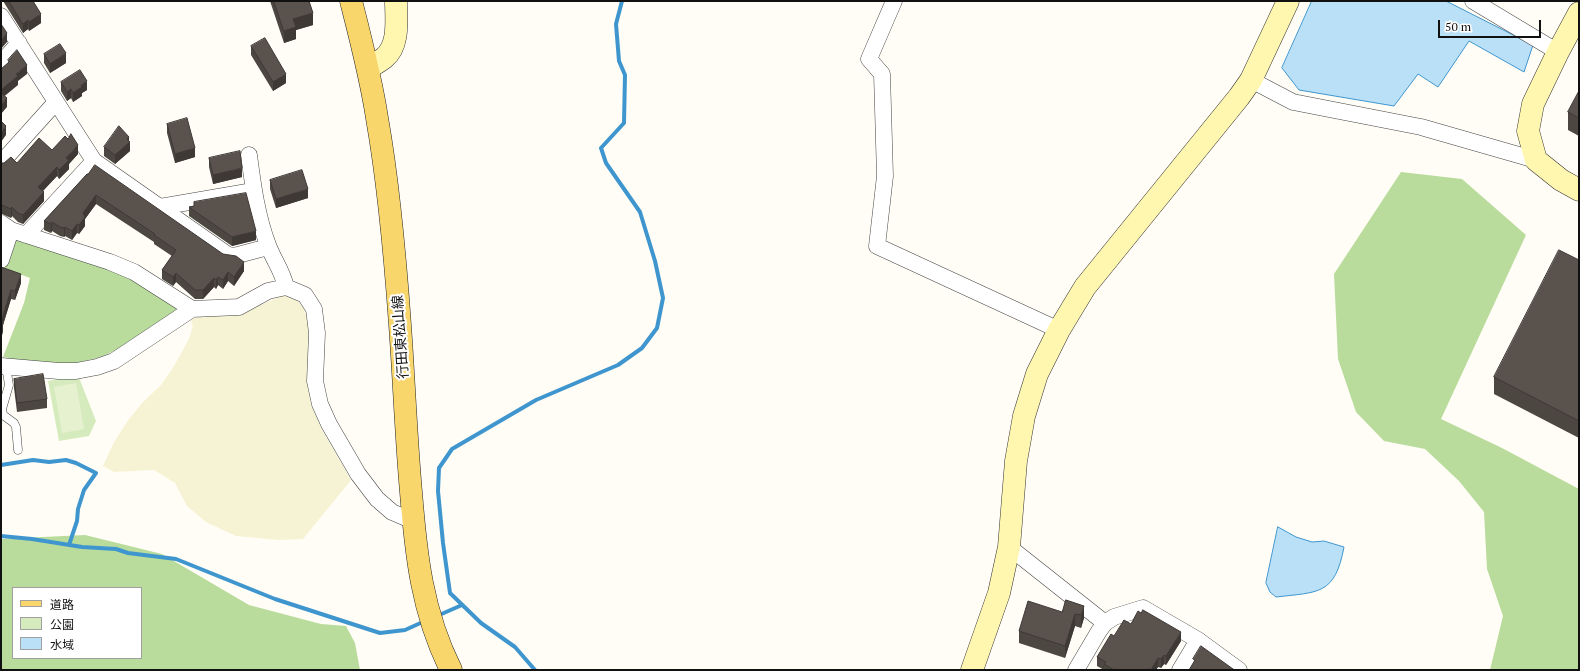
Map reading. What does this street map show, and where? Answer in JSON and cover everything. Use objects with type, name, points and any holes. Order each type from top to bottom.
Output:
[{"type":"main road","name":"行田東松山線","points":[[351,1],[368,68],[390,209],[398,304],[407,448],[417,559],[424,598],[440,648],[451,670]]},
{"type":"street","points":[[368,68],[384,58],[390,52],[395,42],[396,1]]},
{"type":"street","points":[[894,1],[869,59],[882,74],[885,176],[877,246],[1059,330]]},
{"type":"street","points":[[972,670],[999,593],[1009,547],[1016,461],[1024,416],[1037,374],[1059,330],[1086,287],[1239,97],[1251,80],[1288,1]]},
{"type":"street","points":[[1473,1],[1558,52]]},
{"type":"street","points":[[1536,160],[1528,131],[1533,104],[1579,13]]},
{"type":"street","points":[[1,16],[94,161],[228,255],[234,256],[268,246]]},
{"type":"street","points":[[1,63],[19,43]]},
{"type":"street","points":[[1251,80],[1293,102],[1422,127],[1536,160],[1561,180],[1579,190]]},
{"type":"street","points":[[1,163],[56,102]]},
{"type":"street","points":[[249,155],[253,191],[259,219],[268,246],[283,275],[286,287]]},
{"type":"street","points":[[26,235],[94,161]]},
{"type":"street","points":[[160,207],[253,191]]},
{"type":"street","points":[[1,260],[6,226],[26,235],[110,262],[134,272],[192,309]]},
{"type":"street","points":[[4,366],[59,371],[76,371],[98,367],[114,361],[192,309],[239,307],[268,291],[286,287],[305,295],[314,309],[317,333],[315,381],[320,404],[329,424],[358,474],[377,499],[392,512],[414,521]]},
{"type":"street","points":[[1009,547],[1105,623]]},
{"type":"street","points":[[1076,670],[1099,630],[1105,623],[1114,617],[1143,608],[1198,640],[1239,670]]},
{"type":"street","points":[[1180,670],[1198,640]]},
{"type":"lane","points":[[4,366],[9,385],[2,409],[3,416],[14,423],[16,427],[18,450]]},
{"type":"shaded area","points":[[281,296],[293,296],[303,307],[309,322],[309,375],[311,404],[321,428],[351,480],[303,539],[279,540],[236,536],[206,522],[187,506],[175,483],[154,470],[114,472],[103,466],[114,442],[129,419],[143,402],[161,385],[174,366],[189,339],[193,325],[190,319],[239,311],[263,304]]},
{"type":"green space","points":[[1401,172],[1462,179],[1526,235],[1441,419],[1502,448],[1579,489],[1579,670],[1490,670],[1503,616],[1487,569],[1484,512],[1459,481],[1425,449],[1384,441],[1356,412],[1338,359],[1334,274]]},
{"type":"green space","points":[[16,239],[127,275],[149,291],[179,309],[129,344],[101,357],[64,366],[3,357],[24,303],[30,278],[4,268],[10,247]]},
{"type":"green space","points":[[78,375],[96,421],[89,436],[59,441],[48,381]]},
{"type":"green space","points":[[76,383],[84,429],[62,433],[54,387]]},
{"type":"green space","points":[[85,535],[162,554],[249,605],[321,624],[346,626],[355,643],[360,670],[1,670],[1,539]]},
{"type":"water","points":[[1312,1],[1446,1],[1533,45],[1524,72],[1469,41],[1438,87],[1418,74],[1394,106],[1299,90],[1282,68]]},
{"type":"water","points":[[1278,527],[1296,537],[1312,542],[1324,541],[1344,547],[1336,574],[1330,583],[1314,592],[1304,594],[1276,597],[1270,592],[1266,583]]},
{"type":"building","points":[[9,1],[33,1],[41,14],[23,24]]},
{"type":"building","points":[[274,1],[309,1],[313,13],[293,19],[296,27],[284,31]]},
{"type":"building","points":[[1,24],[7,33],[1,40]]},
{"type":"building","points":[[265,38],[286,74],[273,82],[251,46]]},
{"type":"building","points":[[60,44],[66,53],[50,64],[44,54]]},
{"type":"building","points":[[17,50],[27,65],[16,74],[18,76],[1,90],[1,69],[9,62],[8,60]]},
{"type":"building","points":[[80,70],[87,81],[81,85],[82,87],[73,93],[71,89],[67,92],[61,82]]},
{"type":"building","points":[[1579,91],[1579,118],[1568,112]]},
{"type":"building","points":[[1,93],[7,98],[1,105]]},
{"type":"building","points":[[187,118],[195,148],[175,154],[167,124]]},
{"type":"building","points":[[1,121],[6,126],[1,133]]},
{"type":"building","points":[[119,126],[129,137],[127,139],[130,142],[115,155],[104,147]]},
{"type":"building","points":[[71,134],[78,145],[66,158],[69,160],[59,170],[57,167],[38,187],[44,192],[23,215],[18,213],[12,207],[11,209],[1,205],[1,163],[4,163],[11,157],[17,163],[39,138],[52,150],[65,136],[68,139]]},
{"type":"building","points":[[240,151],[242,168],[213,175],[209,158]]},
{"type":"building","points":[[95,165],[223,254],[236,256],[244,262],[234,277],[228,272],[223,280],[218,277],[216,280],[214,278],[203,290],[195,290],[176,273],[173,277],[162,270],[176,250],[154,235],[155,234],[96,195],[83,213],[85,217],[72,231],[65,227],[60,227],[52,222],[51,224],[44,221]]},
{"type":"building","points":[[302,170],[308,189],[276,199],[270,180]]},
{"type":"building","points":[[246,193],[256,231],[232,237],[189,207],[194,206],[194,202]]},
{"type":"building","points":[[1559,250],[1579,260],[1579,421],[1494,377]]},
{"type":"building","points":[[1,267],[21,274],[15,291],[11,290],[1,322]]},
{"type":"building","points":[[43,374],[47,399],[17,403],[14,379]]},
{"type":"building","points":[[1066,600],[1084,606],[1081,615],[1075,614],[1065,646],[1019,631],[1028,601],[1062,612]]},
{"type":"building","points":[[1143,610],[1181,632],[1166,656],[1164,655],[1161,659],[1158,658],[1151,670],[1114,670],[1104,664],[1106,662],[1097,657],[1111,634],[1114,636],[1124,620],[1131,624],[1138,611],[1141,613]]},
{"type":"building","points":[[1201,646],[1235,670],[1189,670],[1195,660],[1193,659]]},
{"type":"waterway","points":[[535,670],[515,647],[481,623],[450,593],[438,491],[439,468],[452,449],[536,400],[618,365],[642,348],[657,328],[663,298],[655,261],[640,212],[606,163],[601,148],[624,123],[625,75],[619,61],[616,24],[622,1]]},
{"type":"waterway","points":[[1,465],[33,460],[49,462],[66,460],[76,463],[96,473],[84,490],[78,509],[77,521],[69,545]]},
{"type":"waterway","points":[[1,536],[82,547],[116,549],[128,553],[176,559],[275,599],[380,633],[405,630],[425,621]]},
{"type":"waterway","points":[[437,616],[462,605]]}]
